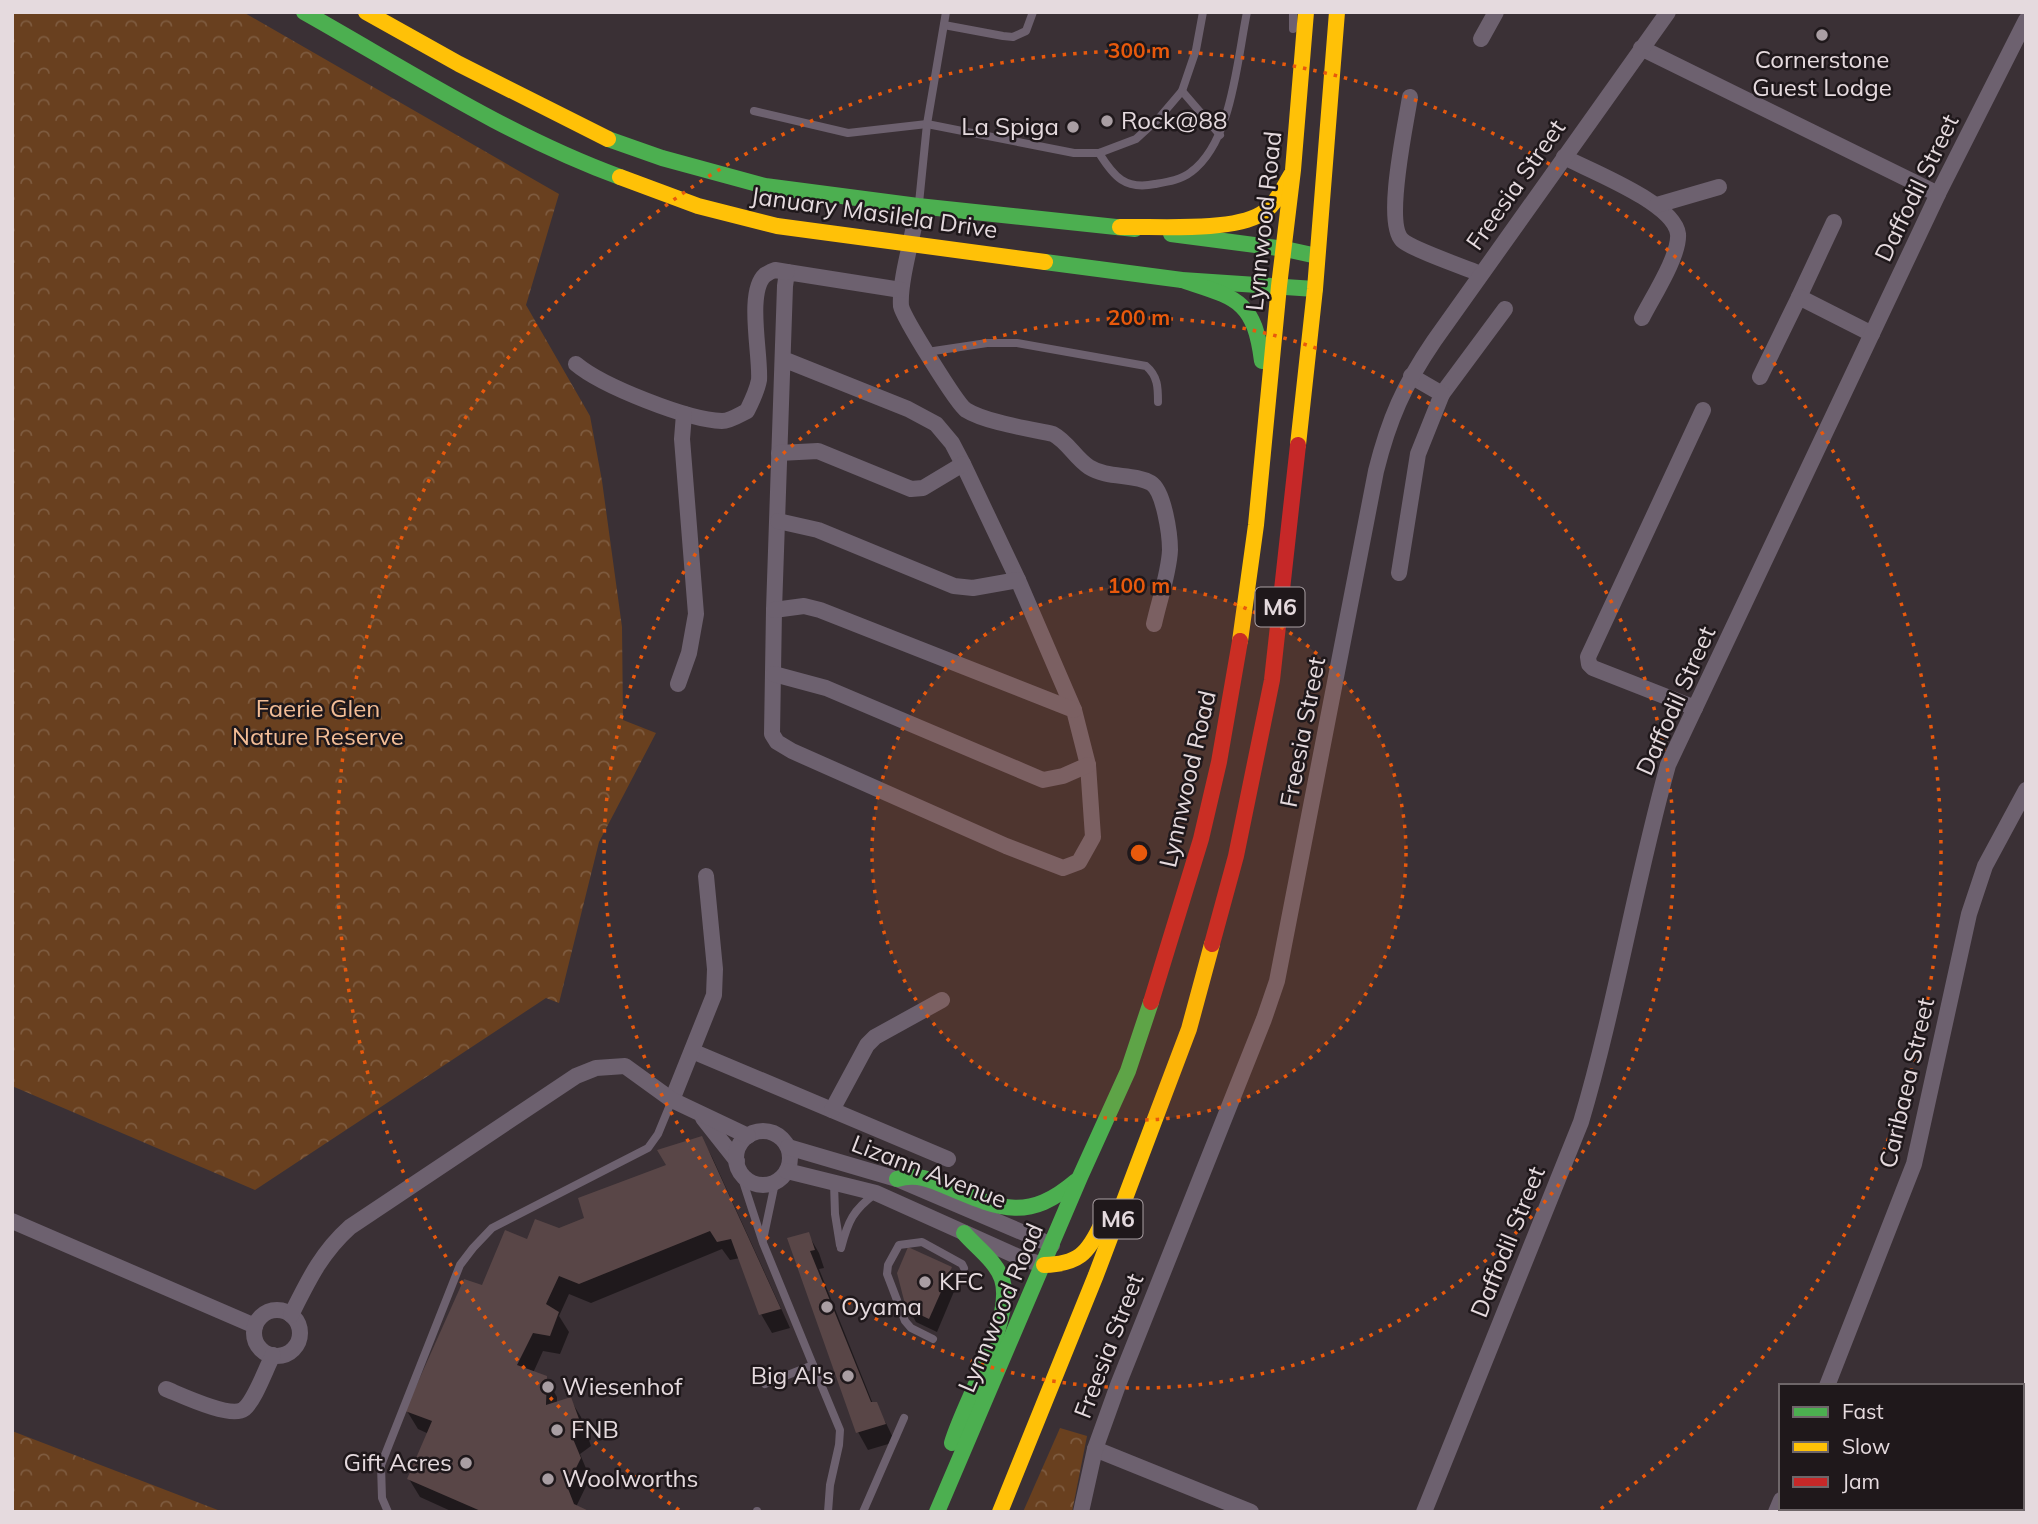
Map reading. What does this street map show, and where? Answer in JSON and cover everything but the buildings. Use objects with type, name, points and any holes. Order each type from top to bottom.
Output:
[{"type":"main road","name":"January Masilela Drive","points":[[304,12],[529,139],[650,189],[698,205],[778,226],[1182,280],[1315,289]]},
{"type":"main road","name":"January Masilela Drive","points":[[366,12],[471,70],[611,140],[662,158],[765,186],[918,206],[1121,227],[1285,249],[1317,256]]},
{"type":"main road","name":"Lynnwood Road","points":[[938,1510],[1128,1071],[1179,914],[1219,762],[1240,644],[1256,525],[1296,140],[1306,12]]},
{"type":"main road","name":"M6","points":[[1000,1512],[1096,1275],[1189,1029],[1236,856],[1272,680],[1315,289],[1337,12]]},
{"type":"main road","points":[[1121,227],[1238,223],[1261,215],[1277,198],[1293,170]]},
{"type":"main road","points":[[1182,280],[1236,299],[1253,317],[1259,331],[1262,359],[1264,442]]},
{"type":"main road","points":[[1044,1265],[1070,1263],[1092,1247],[1217,920]]},
{"type":"main road","points":[[897,1179],[910,1174],[924,1177],[995,1205],[1014,1209],[1035,1208],[1050,1202],[1080,1177]]},
{"type":"main road","points":[[938,1510],[953,1437],[1002,1318],[1006,1297],[998,1272],[964,1233]]},
{"type":"main road","points":[[1052,1245],[1078,1259],[1086,1270],[1089,1282],[1075,1325]]},
{"type":"street","points":[[1480,39],[1496,12]]},
{"type":"street","name":"Freesia Street","points":[[1081,1512],[1095,1448],[1277,981],[1387,430],[1411,376],[1641,48],[1661,14]]},
{"type":"street","name":"Daffodil Street","points":[[1424,1512],[1581,1122],[1598,1066],[1652,824],[1668,765],[1938,194],[2026,20]]},
{"type":"street","points":[[1641,48],[1938,194]]},
{"type":"street","points":[[1410,97],[1394,210],[1399,236],[1410,245],[1481,274]]},
{"type":"street","points":[[1564,157],[1657,205],[1672,219],[1678,234],[1674,255],[1642,318]]},
{"type":"street","points":[[1657,205],[1718,187]]},
{"type":"street","points":[[918,206],[901,290],[902,311],[960,404],[970,412],[1053,434],[1061,438],[1090,468],[1105,474],[1144,480],[1156,487],[1163,500],[1170,549],[1154,624]]},
{"type":"street","points":[[1760,377],[1834,222]]},
{"type":"street","points":[[576,364],[590,375],[684,414],[726,421],[747,411],[757,391],[759,377],[755,321],[759,286],[765,275],[775,270],[901,290]]},
{"type":"street","points":[[783,359],[908,409],[936,424],[963,464],[1018,580],[1074,710],[1088,765],[1093,838],[1079,862],[1063,868],[1006,846],[792,751],[777,742],[772,734],[779,453],[785,286],[788,272]]},
{"type":"street","points":[[1799,297],[1872,334]]},
{"type":"street","points":[[1399,573],[1418,454],[1442,394],[1505,310]]},
{"type":"street","points":[[1411,376],[1442,394]]},
{"type":"street","points":[[1695,708],[1593,668],[1588,657],[1703,410]]},
{"type":"street","points":[[678,684],[689,653],[696,614],[682,439],[684,414]]},
{"type":"street","points":[[779,453],[818,451],[911,489],[923,488],[963,464]]},
{"type":"street","points":[[778,521],[818,530],[954,586],[973,588],[1018,580]]},
{"type":"street","points":[[774,610],[804,607],[820,610],[1074,710]]},
{"type":"street","points":[[774,674],[826,688],[1043,780],[1063,776],[1088,765]]},
{"type":"street","name":"Caribaea Street","points":[[1827,1384],[1913,1164],[1969,914],[1985,866],[2026,790]]},
{"type":"street","points":[[672,1100],[716,986],[706,876]]},
{"type":"street","points":[[832,1110],[867,1045],[875,1037],[942,1000]]},
{"type":"street","name":"Lizann Avenue","points":[[692,1051],[948,1159]]},
{"type":"street","points":[[291,1315],[322,1256],[350,1227],[576,1076],[596,1068],[625,1066],[672,1100],[748,1136]]},
{"type":"street","points":[[701,1116],[738,1165],[742,1175],[754,1184],[769,1185],[781,1177],[790,1164],[788,1147],[775,1134],[766,1132],[748,1136],[741,1143],[738,1165]]},
{"type":"street","name":"Lizann Avenue","points":[[788,1147],[897,1179],[1052,1245]]},
{"type":"street","name":"Lizann Avenue","points":[[781,1177],[834,1182],[876,1193],[1023,1259],[1044,1265]]},
{"type":"street","points":[[12,1221],[255,1326]]},
{"type":"street","points":[[278,1310],[291,1315],[299,1328],[298,1342],[287,1353],[273,1355],[260,1348],[256,1342],[255,1326],[264,1315],[278,1310]]},
{"type":"street","points":[[166,1389],[216,1408],[235,1412],[244,1409],[251,1399],[273,1355]]},
{"type":"street","points":[[1095,1448],[1244,1511]]},
{"type":"lane","points":[[918,206],[927,124],[946,12]]},
{"type":"lane","points":[[944,25],[1013,37],[1026,31],[1033,12]]},
{"type":"lane","points":[[754,111],[848,133],[927,124],[1074,153],[1100,153],[1136,139],[1159,118],[1182,90],[1195,50],[1203,12]]},
{"type":"lane","points":[[1100,153],[1111,173],[1117,178],[1124,182],[1148,186],[1172,181],[1190,173],[1208,157],[1220,135],[1226,114],[1247,12]]},
{"type":"lane","points":[[1293,12],[1290,100],[1296,140]]},
{"type":"lane","points":[[1182,90],[1220,135]]},
{"type":"lane","points":[[927,352],[987,343],[1017,343],[1146,366],[1154,372],[1158,384],[1158,402]]},
{"type":"lane","points":[[388,1512],[382,1498],[381,1465],[460,1265],[492,1228],[648,1148],[658,1134],[672,1100]]},
{"type":"lane","points":[[738,1165],[763,1243],[839,1430],[828,1512]]},
{"type":"lane","points":[[763,1243],[781,1177]]},
{"type":"lane","points":[[834,1182],[835,1214],[841,1248],[848,1223],[862,1203],[876,1193]]},
{"type":"lane","points":[[933,1339],[911,1328],[905,1321],[887,1274],[888,1265],[899,1245],[922,1242],[962,1264],[964,1268]]},
{"type":"lane","points":[[765,1384],[813,1365]]},
{"type":"lane","points":[[863,1512],[904,1418]]},
{"type":"green space","name":"Faerie Glen Nature Reserve","points":[[12,12],[243,12],[559,194],[526,305],[590,416],[602,481],[622,627],[623,720],[656,733],[599,842],[559,1003],[546,998],[255,1190],[12,1086]]},
{"type":"green space","points":[[1060,1428],[1087,1436],[1072,1512],[1023,1512]]},
{"type":"green space","points":[[12,1431],[223,1512],[12,1512]]},
{"type":"traffic: fast","points":[[304,12],[498,122],[578,161],[620,177]]},
{"type":"traffic: fast","points":[[608,139],[662,158],[765,186],[918,206],[1135,229]]},
{"type":"traffic: fast","points":[[1171,234],[1285,249],[1317,256]]},
{"type":"traffic: fast","points":[[1045,262],[1182,280],[1315,289]]},
{"type":"traffic: fast","points":[[1182,280],[1229,297],[1239,304],[1254,325],[1262,361]]},
{"type":"traffic: fast","points":[[937,1512],[1128,1071],[1151,1002]]},
{"type":"traffic: fast","points":[[897,1179],[924,1178],[985,1202],[1015,1208],[1044,1202],[1076,1181]]},
{"type":"traffic: fast","points":[[952,1443],[995,1337],[1004,1296],[999,1272],[964,1233]]},
{"type":"traffic: slow","points":[[366,12],[459,64],[608,139]]},
{"type":"traffic: slow","points":[[1240,641],[1256,525],[1293,170],[1306,12]]},
{"type":"traffic: slow","points":[[1298,445],[1315,289],[1337,12]]},
{"type":"traffic: slow","points":[[1120,227],[1213,226],[1248,220],[1270,206],[1291,175]]},
{"type":"traffic: slow","points":[[620,177],[698,206],[777,226],[1045,262]]},
{"type":"traffic: slow","points":[[1000,1512],[1096,1275],[1189,1029],[1212,944]]},
{"type":"traffic: slow","points":[[1044,1265],[1065,1262],[1080,1255],[1092,1242],[1102,1223]]},
{"type":"traffic: jam","points":[[1212,944],[1236,856],[1272,680],[1298,445]]},
{"type":"traffic: jam","points":[[1151,1002],[1201,839],[1219,762],[1240,641]]},
{"type":"place","name":"Cornerstone Guest Lodge","points":[[1822,35]]},
{"type":"place","name":"Rock@88","points":[[1107,121]]},
{"type":"place","name":"La Spiga","points":[[1073,127]]},
{"type":"place","name":"KFC","points":[[925,1282]]},
{"type":"place","name":"Oyama","points":[[827,1307]]},
{"type":"place","name":"Big Al's","points":[[848,1376]]},
{"type":"place","name":"Wiesenhof","points":[[548,1387]]},
{"type":"place","name":"FNB","points":[[557,1430]]},
{"type":"place","name":"Gift Acres","points":[[466,1463]]},
{"type":"place","name":"Woolworths","points":[[548,1479]]}]
